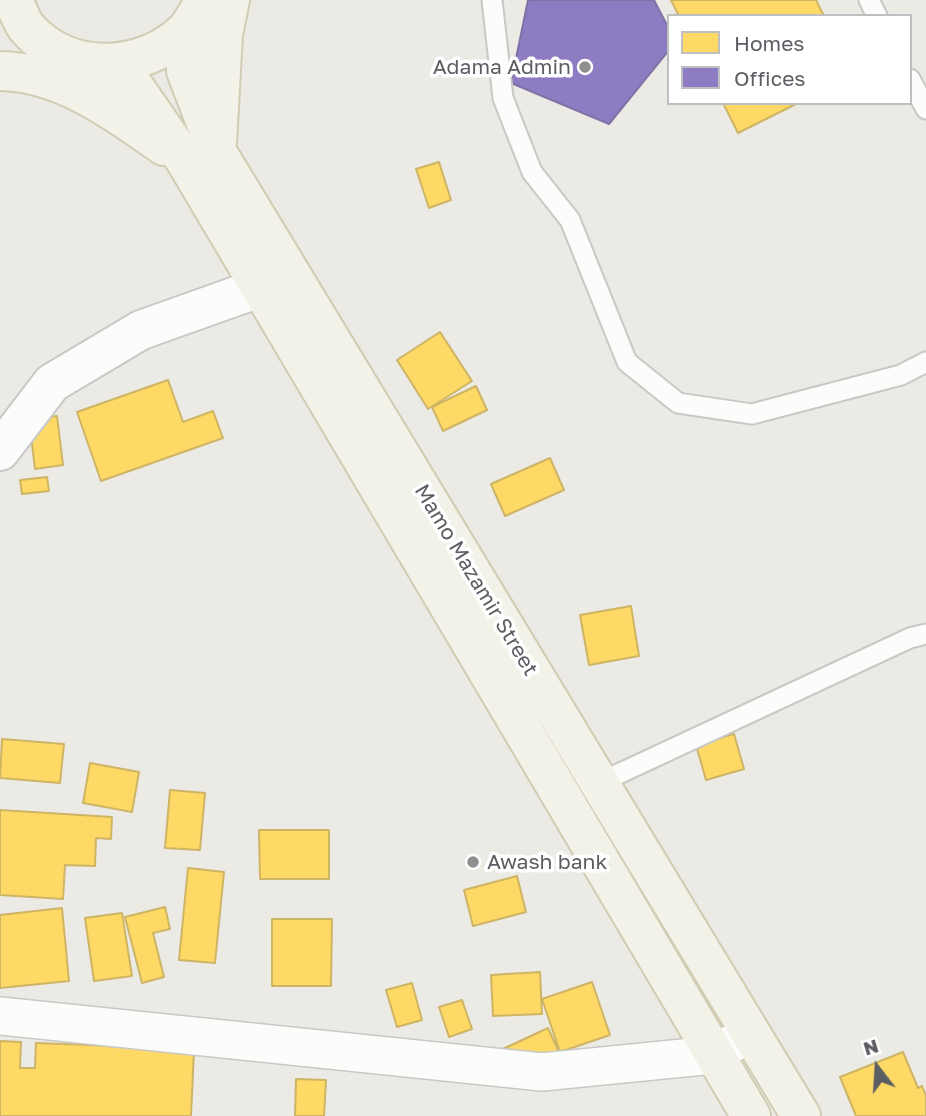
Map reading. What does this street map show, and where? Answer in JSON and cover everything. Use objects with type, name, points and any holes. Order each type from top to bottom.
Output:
[{"type":"main road","points":[[0,71],[61,85],[108,106],[201,156],[230,0]]},
{"type":"main road","points":[[14,23],[64,56],[110,65],[151,56],[195,16]]},
{"type":"main road","name":"Mamo Mazamir Street","points":[[195,16],[186,71],[201,156],[259,288],[304,330],[599,783],[801,1116]]},
{"type":"main road","name":"Mamo Mazamir Street","points":[[110,65],[133,85],[201,156],[304,330],[713,1055],[751,1116]]},
{"type":"main road","points":[[7,430],[52,383],[141,330],[259,288]]},
{"type":"street","points":[[0,1016],[542,1072],[713,1055],[750,1033]]},
{"type":"lane","points":[[492,0],[503,98],[532,172],[570,220],[628,362],[678,403],[752,414],[901,375],[926,362]]},
{"type":"lane","points":[[912,83],[926,109]]},
{"type":"lane","points":[[599,783],[910,638],[926,634]]},
{"type":"building: Homes","points":[[671,0],[816,0],[823,14],[678,14]]},
{"type":"building: Homes","points":[[724,105],[794,105],[738,133]]},
{"type":"building: Homes","points":[[439,162],[451,200],[429,208],[416,169]]},
{"type":"building: Homes","points":[[440,332],[472,381],[428,409],[397,360]]},
{"type":"building: Homes","points":[[168,380],[183,422],[213,411],[223,438],[101,481],[77,412]]},
{"type":"building: Homes","points":[[476,386],[487,410],[443,431],[432,407]]},
{"type":"building: Homes","points":[[57,416],[63,465],[35,469],[29,420]]},
{"type":"building: Homes","points":[[550,458],[564,490],[505,516],[491,484]]},
{"type":"building: Homes","points":[[47,477],[49,491],[22,494],[20,480]]},
{"type":"building: Homes","points":[[631,606],[639,656],[589,665],[580,615]]},
{"type":"building: Homes","points":[[734,734],[744,769],[706,780],[696,745]]},
{"type":"building: Homes","points":[[2,739],[64,744],[60,783],[0,778]]},
{"type":"building: Homes","points":[[90,763],[139,772],[132,812],[83,803]]},
{"type":"building: Homes","points":[[170,790],[205,793],[200,850],[165,848]]},
{"type":"building: Homes","points":[[0,810],[112,817],[111,839],[96,838],[95,866],[65,865],[63,899],[0,895]]},
{"type":"building: Homes","points":[[259,830],[329,830],[329,879],[260,879]]},
{"type":"building: Homes","points":[[188,868],[224,872],[215,963],[179,960]]},
{"type":"building: Homes","points":[[517,876],[526,912],[473,926],[464,890]]},
{"type":"building: Homes","points":[[165,907],[170,929],[153,933],[164,977],[142,983],[125,917]]},
{"type":"building: Homes","points":[[62,908],[69,981],[0,988],[0,915]]},
{"type":"building: Homes","points":[[122,913],[132,976],[94,981],[85,918]]},
{"type":"building: Homes","points":[[272,919],[332,919],[331,986],[272,986]]},
{"type":"building: Homes","points":[[540,972],[542,1014],[493,1016],[491,975]]},
{"type":"building: Homes","points":[[592,982],[610,1035],[560,1052],[542,999]]},
{"type":"building: Homes","points":[[412,983],[422,1020],[397,1027],[386,990]]},
{"type":"building: Homes","points":[[462,1000],[472,1029],[449,1037],[439,1007]]},
{"type":"building: Homes","points":[[548,1028],[559,1052],[514,1073],[503,1049]]},
{"type":"building: Homes","points":[[0,1041],[21,1042],[20,1068],[35,1068],[36,1043],[194,1049],[191,1116],[0,1116]]},
{"type":"building: Homes","points":[[903,1052],[918,1088],[922,1086],[926,1096],[926,1116],[856,1116],[840,1077]]},
{"type":"building: Homes","points":[[296,1079],[326,1080],[324,1116],[295,1116]]},
{"type":"building: Offices","name":"Adama Admin","points":[[528,0],[654,0],[667,25],[667,52],[609,124],[511,83]]},
{"type":"place","name":"Adama Admin","points":[[585,67]]},
{"type":"place","name":"Awash bank","points":[[473,862]]}]
